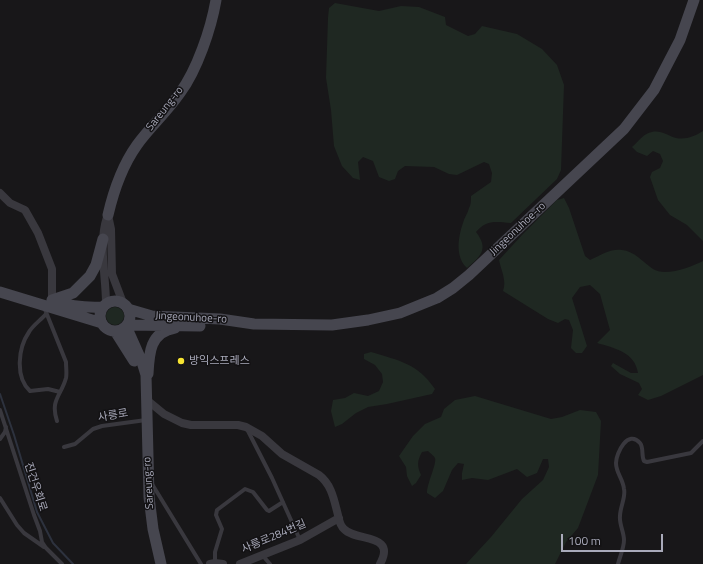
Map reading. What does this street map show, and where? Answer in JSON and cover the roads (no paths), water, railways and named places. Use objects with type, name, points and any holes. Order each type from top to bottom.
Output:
[{"type":"main road","name":"Sareung-ro","points":[[108,214],[118,178],[127,160],[140,141],[181,92],[210,26],[216,0]]},
{"type":"main road","name":"Jingeonuhoe-ro","points":[[126,306],[152,316],[220,319],[254,324],[332,325],[368,320],[400,313],[437,298],[469,276],[624,129],[654,90],[680,40],[694,0]]},
{"type":"main road","points":[[47,306],[73,293],[90,276],[96,265],[103,239]]},
{"type":"main road","points":[[0,285],[47,306],[91,307],[104,305],[112,301],[126,306],[130,317],[127,325],[121,330],[115,331],[110,330],[102,323],[0,292]]},
{"type":"main road","points":[[102,323],[100,312],[104,305]]},
{"type":"main road","name":"Jingeonuhoe-ro","points":[[127,325],[246,326],[254,324]]},
{"type":"main road","name":"Sareung-ro","points":[[127,325],[146,375],[148,478],[152,523],[161,564]]},
{"type":"main road","points":[[147,400],[150,350],[154,340],[162,332],[188,326]]},
{"type":"main road","name":"Sareung-ro","points":[[115,331],[130,352],[138,368],[147,400]]},
{"type":"street","points":[[0,193],[10,203],[24,210],[38,233],[52,269],[47,306]]},
{"type":"street","name":"Sareung-ro","points":[[104,305],[103,239],[104,227],[108,214]]},
{"type":"street","name":"Sareung-ro","points":[[108,214],[111,229],[112,274],[126,306]]},
{"type":"street","points":[[147,400],[164,414],[190,426],[238,425],[246,427],[262,436],[282,454],[312,470],[324,479],[332,491],[341,525],[346,531],[350,534],[376,540],[380,543],[384,552],[380,564]]},
{"type":"street","name":"사릉로284번길","points":[[240,564],[300,540],[339,518]]},
{"type":"lane","points":[[47,306],[66,362],[67,372],[54,408],[57,420]]},
{"type":"lane","points":[[47,306],[26,338],[20,360],[21,378],[30,391],[48,389],[60,392]]},
{"type":"lane","name":"진건우회로","points":[[0,410],[40,531],[42,542],[62,564]]},
{"type":"lane","name":"사릉로","points":[[64,447],[75,444],[92,429],[102,426],[147,420]]},
{"type":"lane","points":[[0,439],[5,432],[6,425]]},
{"type":"lane","points":[[246,427],[300,540]]},
{"type":"lane","points":[[618,564],[624,540],[620,516],[625,491],[618,473],[616,462],[617,455],[622,445],[630,439],[638,441],[642,448],[644,461],[647,462],[691,453],[703,442]]},
{"type":"lane","points":[[148,478],[201,564]]},
{"type":"lane","points":[[216,564],[215,552],[222,529],[216,515],[217,510],[245,489],[253,492],[269,511],[283,502]]},
{"type":"lane","points":[[0,498],[17,525],[24,533],[46,548]]},
{"type":"lane","points":[[263,556],[270,564]]},
{"type":"waterway","points":[[0,394],[37,512],[53,543],[73,564]]},
{"type":"place","name":"방익스프레스","points":[[181,361]]}]
